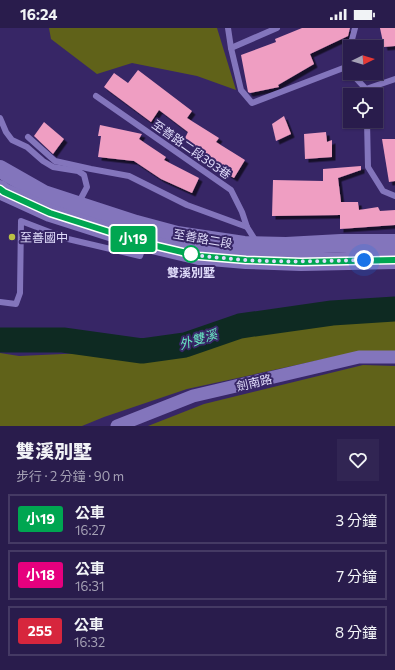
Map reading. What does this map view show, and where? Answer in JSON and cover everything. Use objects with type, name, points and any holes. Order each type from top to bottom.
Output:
[{"type":"street","name":"至善路二段","points":[[0,169],[44,194],[136,224],[178,235],[244,245],[258,253],[301,262],[395,260]]},
{"type":"street","name":"至善路二段","points":[[0,189],[50,213],[144,243],[199,256],[258,253],[286,246],[341,243],[395,243]]},
{"type":"street","name":"劍南路","points":[[117,426],[193,396],[359,357],[395,358]]},
{"type":"lane","points":[[228,28],[241,90],[252,103],[343,73]]},
{"type":"lane","points":[[231,48],[277,28]]},
{"type":"lane","points":[[352,40],[355,28]]},
{"type":"lane","points":[[375,88],[395,79]]},
{"type":"lane","points":[[356,80],[363,88]]},
{"type":"lane","name":"至善路二段393巷","points":[[96,96],[231,190],[242,212],[258,253]]},
{"type":"lane","points":[[0,118],[6,132],[12,140],[27,147],[52,167],[78,171],[84,175],[87,187],[77,205]]},
{"type":"lane","points":[[367,128],[368,167],[383,191],[395,196]]},
{"type":"lane","points":[[28,137],[55,161],[129,176],[187,205],[247,227]]},
{"type":"lane","points":[[0,302],[16,304],[20,293],[21,221],[68,239],[140,256],[144,243]]},
{"type":"shaded area","points":[[49,28],[217,28],[236,90],[197,76],[132,63],[97,74],[51,39]]},
{"type":"shaded area","points":[[378,319],[395,321],[395,351],[361,351],[187,389],[82,426],[0,426],[0,353],[19,356],[85,353],[125,357],[174,354],[259,333],[298,326]]},
{"type":"shaded area","points":[[363,365],[395,366],[395,426],[148,426],[204,404]]},
{"type":"building","points":[[302,28],[350,28],[348,36],[310,54],[314,64],[278,85],[279,87],[250,93],[248,92],[241,55],[276,42],[275,39]]},
{"type":"building","points":[[380,28],[395,28],[395,46],[384,47]]},
{"type":"building","points":[[138,70],[192,111],[187,118],[219,138],[216,142],[245,160],[234,178],[211,164],[214,159],[184,140],[188,132],[159,110],[151,122],[104,87],[114,73],[128,83]]},
{"type":"building","points":[[284,116],[291,134],[276,141],[272,124]]},
{"type":"building","points":[[44,122],[64,139],[53,154],[34,136]]},
{"type":"building","points":[[100,125],[142,134],[139,139],[166,157],[164,160],[199,178],[192,193],[161,179],[134,161],[98,157],[101,136],[98,136]]},
{"type":"building","points":[[326,132],[327,142],[332,140],[332,157],[305,159],[304,134]]},
{"type":"building","points":[[382,139],[395,139],[395,181],[389,182]]},
{"type":"building","points":[[361,166],[361,170],[338,178],[341,202],[358,202],[359,210],[378,207],[380,211],[395,210],[395,225],[340,229],[340,215],[272,216],[273,180],[323,181],[323,169]]},
{"type":"waterway","name":"外雙溪","points":[[0,340],[63,340],[142,351],[185,345],[240,326],[332,313],[395,309]]},
{"type":"bus line","name":"小19","points":[[0,189],[50,213],[144,243],[199,256],[246,260],[301,262],[395,260]]},
{"type":"place","name":"至善國中","points":[[12,237]]},
{"type":"place","name":"雙溪別墅","points":[[191,254]]},
{"type":"route","points":[[191,254],[186,253],[199,256],[246,260],[301,262],[364,260]]}]
